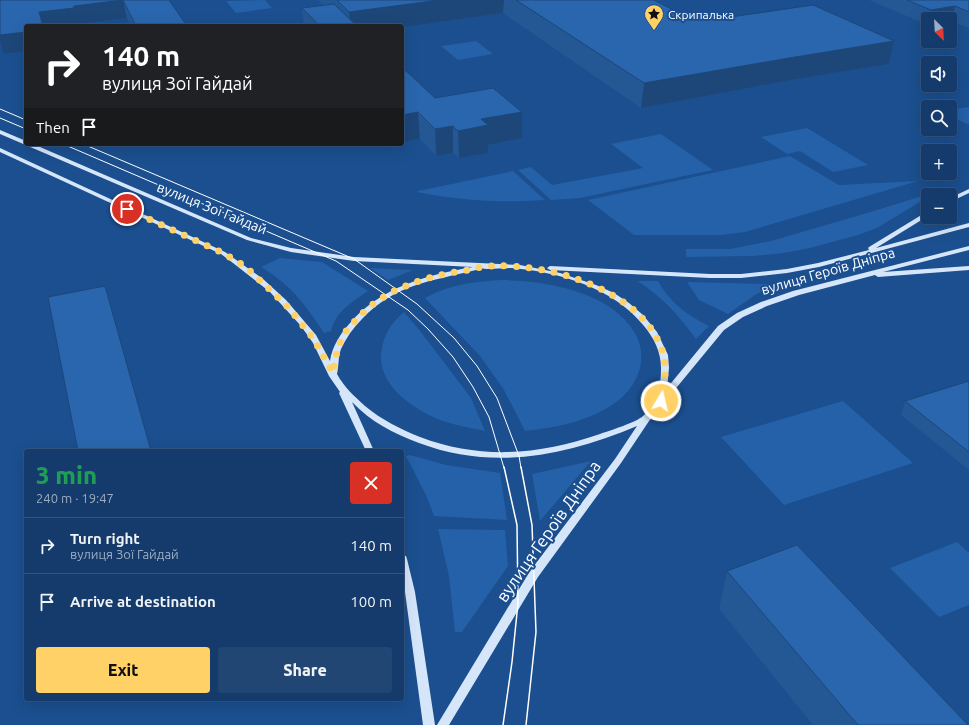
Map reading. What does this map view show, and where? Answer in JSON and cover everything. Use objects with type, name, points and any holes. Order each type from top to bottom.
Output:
[{"type":"main road","name":"вулиця Зої Гайдай","points":[[0,132],[24,143]]},
{"type":"main road","name":"вулиця Зої Гайдай","points":[[32,146],[249,239],[291,250],[354,259],[492,266]]},
{"type":"main road","points":[[0,150],[223,253],[246,267],[288,307],[313,338],[341,388],[369,449]]},
{"type":"main road","points":[[957,197],[969,191]]},
{"type":"main road","name":"вулиця Героїв Дніпра","points":[[860,254],[921,217]]},
{"type":"main road","name":"вулиця Героїв Дніпра","points":[[522,267],[674,275],[741,276],[787,271],[860,254],[969,225]]},
{"type":"main road","name":"вулиця Героїв Дніпра","points":[[443,725],[534,574],[618,461],[646,419],[721,328],[740,315],[764,304],[796,293],[969,248]]},
{"type":"main road","points":[[333,373],[336,351],[344,334],[365,310],[387,295],[404,286],[450,272],[492,266],[522,267],[566,276],[591,284],[616,297],[649,324],[664,357],[666,372],[661,401]]},
{"type":"main road","points":[[857,276],[969,268]]},
{"type":"main road","points":[[341,388],[371,416],[391,428],[422,442],[457,452],[502,457],[532,455],[574,447],[613,434],[646,419]]},
{"type":"main road","points":[[404,567],[410,592],[429,725]]},
{"type":"shaded area","points":[[265,0],[272,8],[236,13],[226,1]]},
{"type":"shaded area","points":[[476,41],[493,54],[458,60],[441,46]]},
{"type":"shaded area","points":[[969,107],[969,125],[957,119],[957,109]]},
{"type":"shaded area","points":[[807,128],[868,165],[833,172],[800,151],[787,154],[761,137]]},
{"type":"shaded area","points":[[661,134],[713,170],[580,198],[551,200],[518,170],[531,167],[552,185],[643,168],[611,144]]},
{"type":"shaded area","points":[[790,156],[839,185],[918,181],[745,232],[722,235],[634,235],[588,200]]},
{"type":"shaded area","points":[[513,171],[545,200],[481,200],[417,192],[418,191]]},
{"type":"shaded area","points":[[921,196],[921,201],[877,228],[858,235],[810,248],[784,253],[753,256],[686,257],[686,249],[730,249],[771,241]]},
{"type":"shaded area","points":[[280,258],[322,262],[368,291],[345,308],[333,324],[331,331],[324,333],[297,296],[281,281],[261,267]]},
{"type":"shaded area","points":[[370,268],[413,270],[388,280]]},
{"type":"shaded area","points":[[502,280],[538,283],[576,291],[594,298],[610,307],[624,319],[637,337],[641,350],[641,359],[640,368],[633,384],[623,397],[609,407],[576,421],[558,426],[525,431],[504,390],[480,356],[425,298],[462,284]]},
{"type":"shaded area","points":[[637,281],[658,281],[668,296],[680,308],[709,326],[696,339],[670,307]]},
{"type":"shaded area","points":[[687,282],[769,284],[771,286],[728,314],[699,300]]},
{"type":"shaded area","points":[[404,312],[471,398],[485,431],[435,418],[412,405],[393,388],[386,377],[382,366],[381,354],[385,336],[391,326]]},
{"type":"shaded area","points":[[843,401],[913,463],[784,505],[721,437]]},
{"type":"shaded area","points":[[410,455],[446,465],[500,473],[507,520],[434,516],[426,495],[406,456]]},
{"type":"shaded area","points":[[591,461],[540,521],[532,474]]},
{"type":"shaded area","points":[[438,529],[505,530],[508,566],[462,632],[455,632],[449,576]]},
{"type":"shaded area","points":[[957,542],[969,553],[969,605],[939,617],[890,568]]},
{"type":"building","points":[[0,0],[123,0],[39,12],[42,24],[24,24],[24,32],[0,35]]},
{"type":"building","points":[[123,0],[169,0],[186,24],[135,24]]},
{"type":"building","points":[[337,0],[440,0],[349,12]]},
{"type":"building","points":[[516,0],[654,0],[692,20],[712,17],[717,19],[813,5],[894,41],[644,83]]},
{"type":"building","points":[[907,0],[969,0],[969,12],[955,6],[931,10]]},
{"type":"building","points":[[334,4],[355,24],[318,24],[302,8]]},
{"type":"building","points":[[404,69],[435,98],[493,88],[522,112],[481,119],[488,125],[458,131],[453,126],[435,129],[418,112],[404,115]]},
{"type":"building","points":[[105,286],[150,449],[78,449],[48,297]]},
{"type":"building","points":[[969,381],[969,452],[905,401]]},
{"type":"building","points":[[797,545],[968,725],[858,725],[727,571]]},
{"type":"tram line","points":[[0,109],[24,119]]},
{"type":"tram line","points":[[0,118],[24,128]]},
{"type":"tram line","points":[[68,146],[336,261],[408,310],[428,329],[453,357],[473,387],[489,417],[504,468]]},
{"type":"tram line","points":[[88,146],[354,259],[417,304],[454,338],[477,366],[497,398],[519,456],[521,468]]},
{"type":"tram line","points":[[503,725],[512,662],[518,603],[517,525],[504,467]]},
{"type":"tram line","points":[[521,467],[532,525],[536,632],[526,725]]},
{"type":"place","name":"Скрипалька","points":[[654,31]]},
{"type":"route","points":[[127,209],[223,253],[246,267],[288,307],[313,338],[333,373],[336,351],[344,334],[365,310],[393,291],[404,286],[450,272],[492,266],[522,267],[566,276],[591,284],[610,293],[630,307],[649,324],[662,350],[666,372],[661,401]]}]
